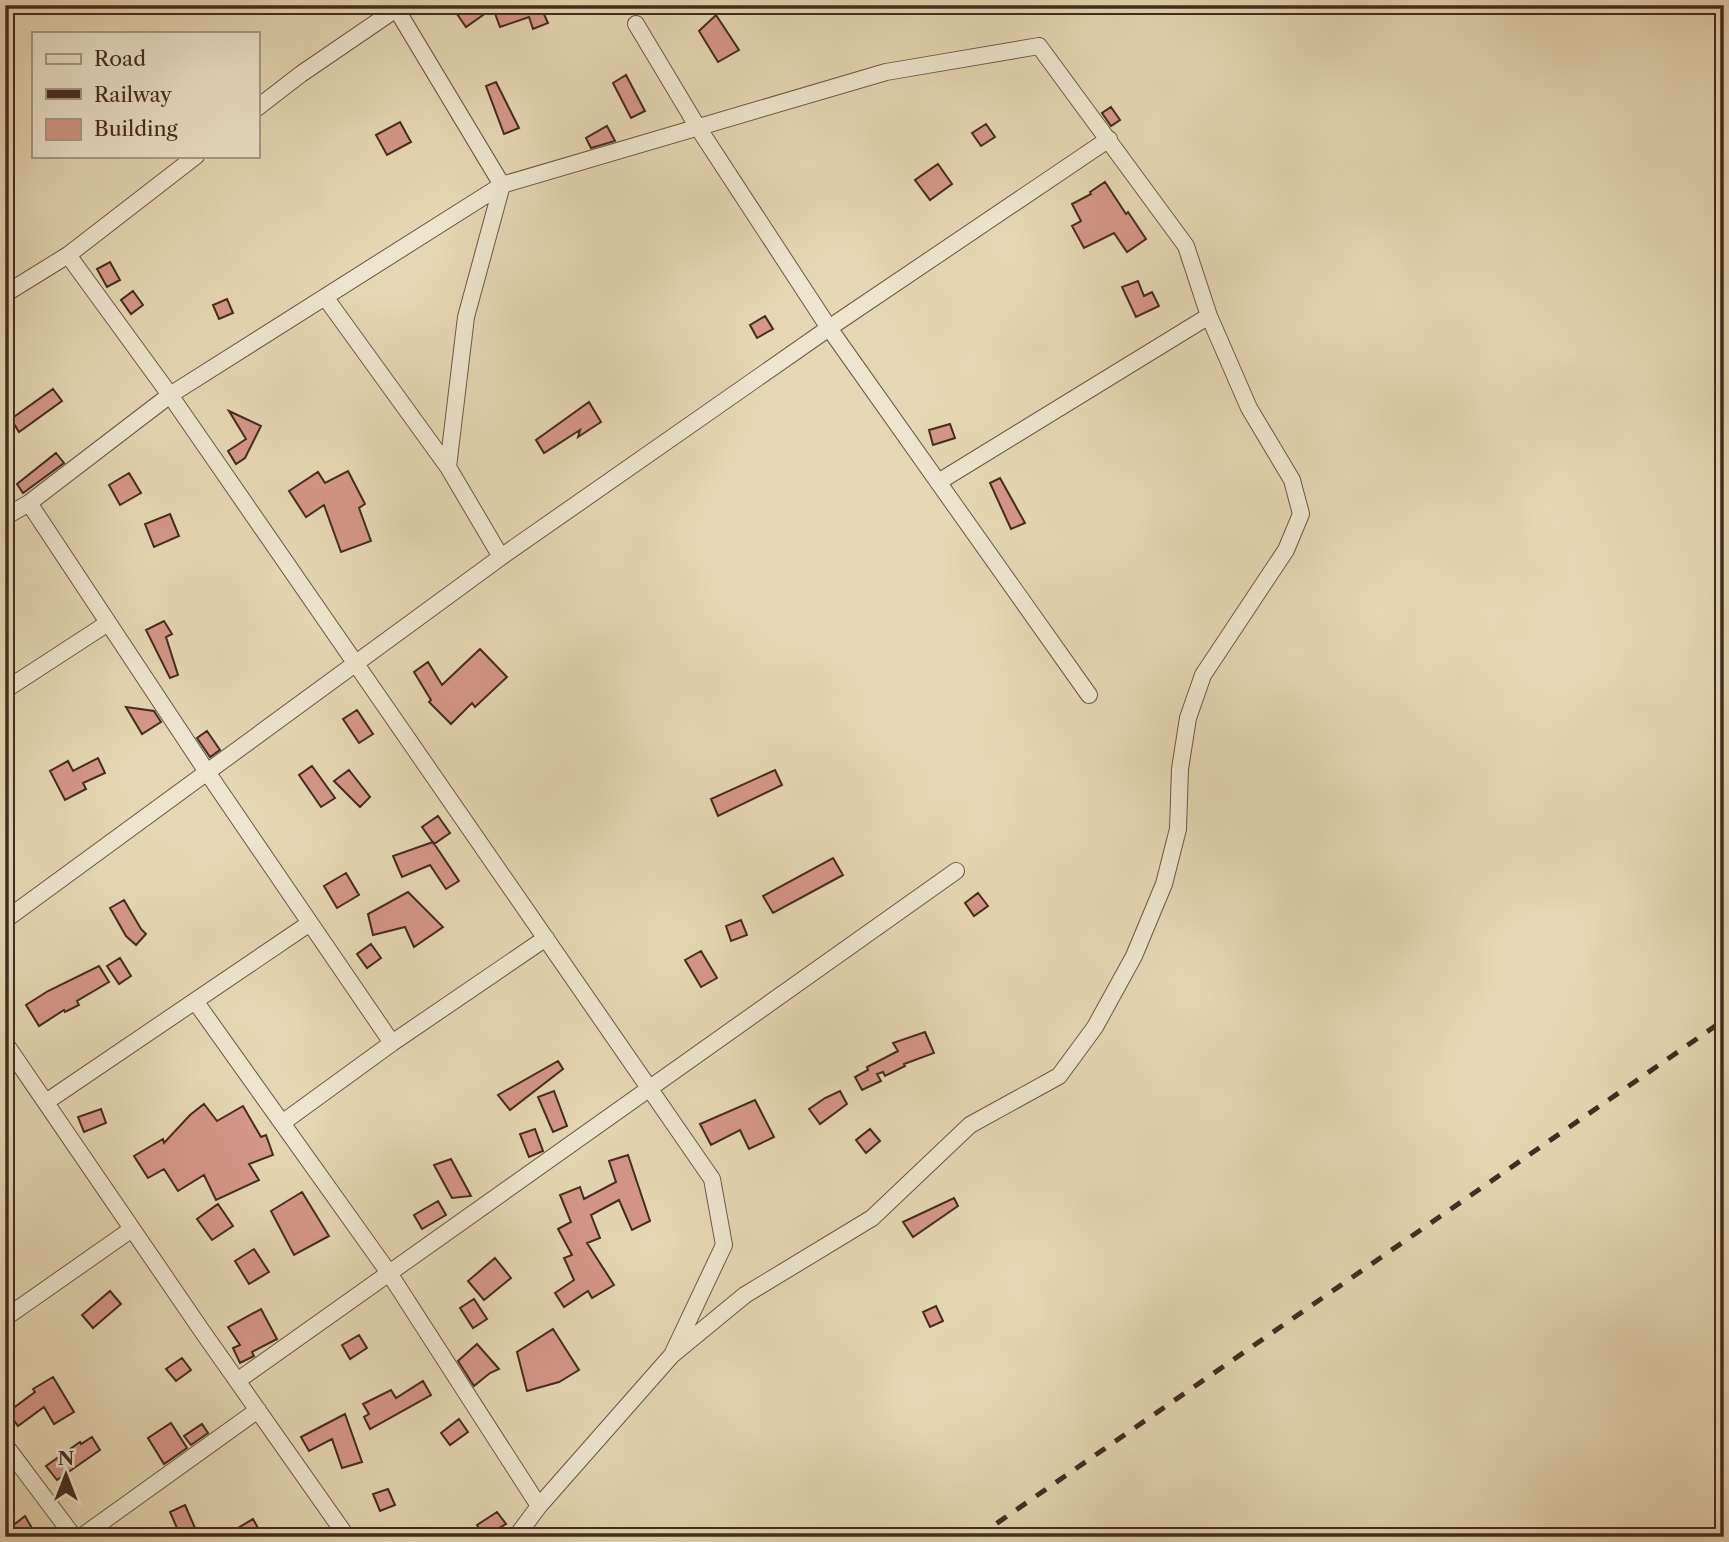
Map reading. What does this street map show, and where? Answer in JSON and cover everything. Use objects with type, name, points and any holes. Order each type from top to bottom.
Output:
[{"type":"street","points":[[259,106],[397,6],[502,185],[466,317],[449,467]]},
{"type":"street","points":[[636,24],[697,126],[829,328],[940,481],[1089,695]]},
{"type":"street","points":[[5,517],[29,503],[170,395],[502,185],[887,72],[1039,46],[1186,246],[1209,316],[1249,408],[1292,480],[1301,514],[1286,550],[1203,675],[1188,718],[1180,769],[1178,830],[1164,884],[1134,956],[1095,1027],[1059,1076],[970,1125],[872,1218],[745,1295],[672,1355],[539,1506],[516,1537]]},
{"type":"street","points":[[5,920],[501,557],[829,328],[1109,139]]},
{"type":"street","points":[[5,294],[68,255],[193,158]]},
{"type":"street","points":[[68,255],[170,395],[712,1179],[724,1245],[672,1355]]},
{"type":"street","points":[[325,297],[449,467],[501,557]]},
{"type":"street","points":[[940,481],[1209,316]]},
{"type":"street","points":[[29,503],[392,1044]]},
{"type":"street","points":[[5,690],[108,622]]},
{"type":"street","points":[[237,1381],[956,872]]},
{"type":"street","points":[[46,1102],[310,923]]},
{"type":"street","points":[[282,1123],[546,938]]},
{"type":"street","points":[[195,1001],[389,1273],[539,1506]]},
{"type":"street","points":[[6,1048],[347,1537]]},
{"type":"street","points":[[5,1318],[132,1229]]},
{"type":"street","points":[[81,1537],[258,1410]]},
{"type":"street","points":[[5,1445],[74,1537]]},
{"type":"building","points":[[471,5],[556,5],[556,8],[543,12],[548,23],[533,29],[529,17],[500,27],[493,8],[466,27],[457,14]]},
{"type":"building","points":[[716,15],[739,50],[718,62],[699,31]]},
{"type":"building","points":[[626,75],[645,111],[631,118],[613,83]]},
{"type":"building","points":[[496,82],[519,128],[504,134],[486,86]]},
{"type":"building","points":[[1111,107],[1120,120],[1111,126],[1102,113]]},
{"type":"building","points":[[400,122],[411,142],[387,155],[376,135]]},
{"type":"building","points":[[986,124],[995,137],[981,146],[972,133]]},
{"type":"building","points":[[607,126],[615,141],[591,148],[586,138]]},
{"type":"building","points":[[938,164],[952,184],[930,200],[915,180]]},
{"type":"building","points":[[1105,182],[1146,239],[1127,252],[1114,233],[1084,248],[1072,226],[1081,221],[1072,204],[1091,194],[1090,192]]},
{"type":"building","points":[[110,262],[120,280],[107,287],[97,269]]},
{"type":"building","points":[[1138,281],[1144,296],[1152,292],[1159,306],[1136,317],[1122,287]]},
{"type":"building","points":[[133,291],[143,305],[131,314],[121,300]]},
{"type":"building","points":[[227,299],[233,313],[219,319],[213,305]]},
{"type":"building","points":[[765,316],[773,329],[757,338],[750,325]]},
{"type":"building","points":[[53,389],[62,401],[19,432],[11,419]]},
{"type":"building","points":[[589,402],[601,422],[578,437],[580,430],[544,453],[536,440]]},
{"type":"building","points":[[229,411],[261,426],[245,458],[236,464],[228,451],[246,439]]},
{"type":"building","points":[[950,424],[955,438],[933,445],[929,430]]},
{"type":"building","points":[[56,453],[64,463],[23,493],[17,484]]},
{"type":"building","points":[[348,471],[365,504],[359,508],[371,541],[341,552],[324,505],[306,517],[289,491],[318,472],[325,483]]},
{"type":"building","points":[[129,473],[141,493],[120,505],[109,485]]},
{"type":"building","points":[[1000,478],[1025,523],[1011,529],[990,483]]},
{"type":"building","points":[[170,514],[179,536],[154,547],[145,524]]},
{"type":"building","points":[[164,621],[172,634],[166,637],[178,675],[170,678],[146,630]]},
{"type":"building","points":[[480,649],[507,677],[475,707],[472,703],[451,724],[429,702],[431,700],[414,672],[428,662],[442,685]]},
{"type":"building","points":[[126,707],[154,711],[161,722],[142,734]]},
{"type":"building","points":[[357,710],[373,734],[359,743],[343,719]]},
{"type":"building","points":[[207,731],[220,750],[210,757],[197,738]]},
{"type":"building","points":[[98,758],[105,773],[83,783],[86,789],[65,800],[50,771],[68,761],[73,771]]},
{"type":"building","points":[[312,766],[335,798],[321,807],[299,775]]},
{"type":"building","points":[[349,770],[370,797],[360,807],[334,781]]},
{"type":"building","points":[[775,770],[782,785],[718,816],[711,799]]},
{"type":"building","points":[[438,816],[450,833],[434,844],[422,827]]},
{"type":"building","points":[[433,842],[459,881],[446,889],[430,865],[402,877],[393,856]]},
{"type":"building","points":[[833,858],[843,875],[773,913],[763,896]]},
{"type":"building","points":[[346,873],[359,895],[337,908],[324,886]]},
{"type":"building","points":[[408,892],[443,927],[414,947],[405,927],[373,935],[368,914]]},
{"type":"building","points":[[978,893],[988,906],[974,916],[965,903]]},
{"type":"building","points":[[124,900],[146,934],[136,945],[126,936],[110,908]]},
{"type":"building","points":[[741,920],[747,935],[731,941],[726,926]]},
{"type":"building","points":[[371,944],[381,958],[367,968],[357,954]]},
{"type":"building","points":[[701,951],[717,978],[701,987],[685,960]]},
{"type":"building","points":[[120,958],[131,976],[119,984],[107,966]]},
{"type":"building","points":[[99,966],[109,982],[77,1001],[79,1005],[65,1012],[64,1010],[39,1026],[26,1005]]},
{"type":"building","points":[[925,1032],[934,1053],[904,1064],[905,1066],[885,1076],[883,1072],[877,1074],[881,1081],[862,1090],[855,1077],[868,1070],[867,1067],[898,1051],[893,1043]]},
{"type":"building","points":[[558,1061],[563,1069],[510,1110],[498,1095]]},
{"type":"building","points":[[554,1091],[567,1126],[553,1132],[538,1097]]},
{"type":"building","points":[[840,1091],[847,1104],[820,1124],[809,1109]]},
{"type":"building","points":[[755,1100],[774,1137],[749,1149],[740,1130],[711,1145],[700,1124]]},
{"type":"building","points":[[204,1104],[217,1121],[243,1106],[261,1137],[266,1135],[273,1155],[249,1164],[259,1180],[216,1200],[204,1175],[178,1191],[164,1169],[148,1178],[134,1156],[163,1139],[164,1143]]},
{"type":"building","points":[[101,1109],[106,1123],[84,1132],[78,1117]]},
{"type":"building","points":[[535,1129],[543,1151],[529,1157],[520,1134]]},
{"type":"building","points":[[870,1129],[880,1141],[866,1153],[856,1140]]},
{"type":"building","points":[[628,1155],[650,1221],[632,1230],[619,1200],[591,1215],[600,1238],[587,1243],[614,1285],[592,1298],[588,1291],[564,1307],[555,1293],[574,1280],[564,1258],[572,1255],[558,1229],[571,1222],[560,1195],[580,1187],[584,1199],[616,1182],[609,1161]]},
{"type":"building","points":[[451,1159],[471,1196],[452,1198],[434,1165]]},
{"type":"building","points":[[302,1192],[329,1236],[294,1255],[271,1211]]},
{"type":"building","points":[[954,1198],[958,1206],[913,1237],[903,1222]]},
{"type":"building","points":[[438,1201],[446,1215],[422,1229],[414,1215]]},
{"type":"building","points":[[218,1204],[233,1226],[212,1240],[197,1219]]},
{"type":"building","points":[[254,1249],[269,1272],[249,1284],[235,1261]]},
{"type":"building","points":[[495,1258],[511,1278],[484,1300],[468,1281]]},
{"type":"building","points":[[110,1291],[121,1304],[93,1328],[82,1315]]},
{"type":"building","points":[[474,1299],[487,1319],[473,1328],[460,1308]]},
{"type":"building","points":[[936,1306],[943,1321],[930,1327],[923,1312]]},
{"type":"building","points":[[261,1309],[277,1339],[252,1352],[254,1356],[240,1363],[233,1348],[240,1345],[228,1327]]},
{"type":"building","points":[[553,1329],[579,1370],[559,1382],[527,1391],[517,1352]]},
{"type":"building","points":[[359,1335],[367,1348],[350,1359],[342,1345]]},
{"type":"building","points":[[477,1344],[499,1369],[474,1386],[458,1361]]},
{"type":"building","points":[[182,1358],[191,1370],[176,1381],[166,1369]]},
{"type":"building","points":[[53,1377],[74,1412],[54,1424],[44,1407],[18,1426],[8,1412],[35,1392],[33,1389]]},
{"type":"building","points":[[423,1381],[431,1395],[370,1429],[364,1417],[369,1414],[363,1404],[391,1390],[396,1398]]},
{"type":"building","points":[[345,1414],[362,1462],[342,1468],[332,1439],[309,1451],[301,1437]]},
{"type":"building","points":[[459,1419],[468,1432],[450,1445],[441,1433]]},
{"type":"building","points":[[171,1423],[187,1448],[164,1464],[148,1438]]},
{"type":"building","points":[[202,1424],[208,1433],[191,1445],[184,1436]]},
{"type":"building","points":[[92,1437],[100,1450],[57,1480],[46,1466],[80,1442],[81,1444]]},
{"type":"building","points":[[388,1489],[395,1505],[380,1511],[373,1494]]},
{"type":"building","points":[[185,1505],[195,1528],[180,1535],[170,1512]]},
{"type":"building","points":[[497,1512],[506,1524],[484,1537],[477,1525]]},
{"type":"building","points":[[25,1516],[37,1537],[19,1537],[11,1527]]},
{"type":"building","points":[[253,1519],[263,1537],[223,1537]]},
{"type":"railway","points":[[977,1537],[1724,1020]]}]
